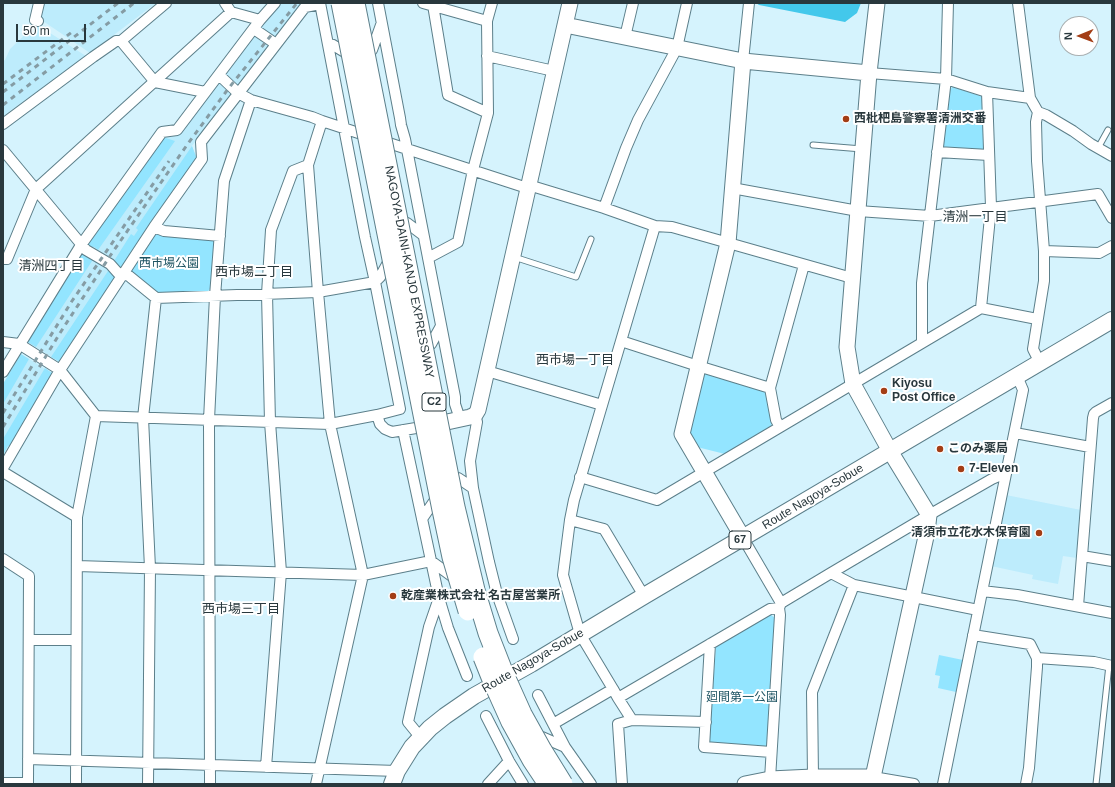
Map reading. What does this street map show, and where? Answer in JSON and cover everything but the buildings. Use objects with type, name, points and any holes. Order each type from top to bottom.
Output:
[{"type":"highway","name":"NAGOYA-DAINI-KANJO EXPRESSWAY","points":[[341,3],[452,557],[477,640],[493,682],[511,722],[532,760],[548,784]]},
{"type":"highway","name":"NAGOYA-DAINI-KANJO EXPRESSWAY","points":[[355,3],[455,507],[475,590],[488,633],[522,714],[563,784]]},
{"type":"main road","name":"Route Nagoya-Sobue","points":[[394,778],[412,747],[420,738],[445,716],[474,696],[531,664],[1112,320]]},
{"type":"street","points":[[38,21],[35,20],[39,3]]},
{"type":"street","points":[[3,124],[93,57],[116,41],[121,41],[166,3]]},
{"type":"street","points":[[225,3],[231,12],[260,20]]},
{"type":"street","points":[[3,372],[81,245],[162,132],[176,130],[260,20],[275,3]]},
{"type":"street","points":[[378,3],[455,397],[454,421]]},
{"type":"street","points":[[423,3],[433,4],[487,21]]},
{"type":"street","points":[[428,258],[458,242],[473,170],[488,113],[487,21],[492,3]]},
{"type":"street","points":[[377,415],[380,424],[385,429],[392,432],[454,421],[475,415],[478,410],[570,3]]},
{"type":"street","points":[[625,37],[633,3]]},
{"type":"street","points":[[604,208],[638,120],[677,48],[687,3]]},
{"type":"street","points":[[749,3],[728,243],[682,434],[705,471],[780,605],[770,779]]},
{"type":"street","points":[[872,780],[927,532],[929,515],[890,451],[853,384],[847,347],[863,149],[877,3]]},
{"type":"street","points":[[922,343],[922,283],[946,79],[948,3]]},
{"type":"street","points":[[1018,3],[1030,98],[1038,112],[1046,115],[1112,156]]},
{"type":"street","points":[[3,468],[60,370],[154,227],[202,159],[201,142],[305,7],[320,4],[400,409],[330,424],[96,416]]},
{"type":"street","points":[[433,4],[448,95],[488,113]]},
{"type":"street","points":[[3,259],[7,259],[36,189],[231,12]]},
{"type":"street","points":[[372,50],[381,23]]},
{"type":"street","points":[[565,25],[743,61],[946,79],[987,92],[1030,98]]},
{"type":"street","points":[[254,29],[276,44]]},
{"type":"street","points":[[121,41],[155,82],[205,92]]},
{"type":"street","points":[[328,44],[333,45],[376,71]]},
{"type":"street","points":[[487,56],[554,71]]},
{"type":"street","points":[[218,75],[238,93],[251,100],[312,117],[521,186],[535,187],[604,208],[655,226],[672,227],[852,278]]},
{"type":"street","points":[[981,308],[991,207],[987,92]]},
{"type":"street","points":[[210,784],[209,420],[215,296],[224,180],[251,100]]},
{"type":"street","points":[[1038,112],[1036,122],[1037,161],[1044,251],[1044,281],[1032,349],[1040,363]]},
{"type":"street","points":[[316,784],[363,574],[330,424],[318,292],[308,165],[322,121]]},
{"type":"street","points":[[3,150],[86,250],[110,264],[118,274],[129,276],[156,298],[318,292],[375,282],[380,277],[407,224],[423,234]]},
{"type":"street","points":[[938,152],[989,155]]},
{"type":"street","points":[[266,767],[281,572],[270,422],[267,294],[271,230],[293,171],[308,165]]},
{"type":"street","points":[[732,188],[858,211],[930,216],[1098,194],[1112,218]]},
{"type":"street","points":[[632,720],[580,634],[563,575],[570,520],[580,477],[655,226]]},
{"type":"street","points":[[154,227],[164,231],[220,236]]},
{"type":"street","points":[[1044,251],[1099,253],[1112,246]]},
{"type":"street","points":[[780,427],[776,420],[770,388],[804,265]]},
{"type":"street","points":[[148,784],[150,568],[143,418],[156,298]]},
{"type":"street","points":[[580,477],[657,500],[981,308],[1037,319]]},
{"type":"street","points":[[432,344],[441,326]]},
{"type":"street","points":[[621,341],[770,388]]},
{"type":"street","points":[[3,342],[19,344],[60,370],[96,416],[77,517],[76,784]]},
{"type":"street","points":[[486,371],[602,405]]},
{"type":"street","points":[[943,784],[1023,390],[1017,376]]},
{"type":"street","points":[[1078,606],[1090,447],[1094,414],[1112,403]]},
{"type":"street","points":[[475,415],[477,422],[470,461],[473,488],[497,594],[513,639]]},
{"type":"street","points":[[403,430],[439,598],[448,628],[467,676]]},
{"type":"street","points":[[1015,433],[1090,447]]},
{"type":"street","points":[[3,472],[77,517]]},
{"type":"street","points":[[422,519],[457,473],[473,488]]},
{"type":"street","points":[[553,724],[615,694],[710,644],[770,609],[780,605],[929,515],[992,479],[1006,473]]},
{"type":"street","points":[[570,520],[604,529],[644,596]]},
{"type":"street","points":[[1082,556],[1112,562]]},
{"type":"street","points":[[3,559],[29,576],[28,784],[3,783]]},
{"type":"street","points":[[77,566],[363,574],[431,561],[486,600]]},
{"type":"street","points":[[483,572],[489,562]]},
{"type":"street","points":[[832,573],[854,585],[978,610]]},
{"type":"street","points":[[813,780],[812,692],[854,585]]},
{"type":"street","points":[[982,591],[1017,595],[1112,613]]},
{"type":"street","points":[[420,738],[408,722],[429,627],[439,598]]},
{"type":"street","points":[[973,636],[1030,644],[1036,658],[1038,667],[1029,768],[1026,784]]},
{"type":"street","points":[[29,640],[76,640]]},
{"type":"street","points":[[710,644],[704,747],[771,752]]},
{"type":"street","points":[[1036,658],[1094,662],[1111,666]]},
{"type":"street","points":[[538,695],[565,747],[591,784]]},
{"type":"street","points":[[486,716],[509,761],[523,784]]},
{"type":"street","points":[[622,784],[618,724],[632,720],[706,722]]},
{"type":"street","points":[[539,784],[544,741],[565,747]]},
{"type":"street","points":[[28,759],[320,768],[394,778]]},
{"type":"street","points":[[488,784],[509,761]]},
{"type":"street","points":[[746,784],[770,779],[872,780],[914,784]]},
{"type":"lane","points":[[1098,148],[1108,130]]},
{"type":"lane","points":[[813,145],[863,149]]},
{"type":"lane","points":[[512,256],[576,277],[591,239]]},
{"type":"lane","points":[[1096,784],[1111,666]]},
{"type":"shaded area","points":[[41,3],[156,3],[90,53],[40,19]]},
{"type":"shaded area","points":[[279,3],[303,3],[276,38],[260,27]]},
{"type":"shaded area","points":[[756,3],[861,3],[857,13],[845,22],[759,5]]},
{"type":"shaded area","points":[[36,24],[86,56],[3,116],[3,61],[5,60],[10,49]]},
{"type":"shaded area","points":[[258,35],[268,44],[268,47],[238,86],[236,86],[224,73],[254,36]]},
{"type":"shaded area","points":[[218,81],[222,81],[232,94],[192,146],[197,159],[121,268],[117,266],[113,259],[94,247],[87,246],[163,137],[177,136]]},
{"type":"shaded area","points":[[83,252],[109,266],[116,276],[60,362],[26,341]]},
{"type":"shaded area","points":[[21,354],[52,373],[11,445],[8,446],[3,455],[3,384]]},
{"type":"shaded area","name":"清須市立花水木保育園","points":[[1006,495],[1081,510],[1077,558],[1063,556],[1058,584],[1032,579],[1033,575],[991,566]]},
{"type":"green space","points":[[953,87],[984,98],[986,148],[981,151],[946,149],[943,146],[950,89]]},
{"type":"green space","points":[[163,137],[175,141],[98,250],[94,247],[87,246]]},
{"type":"green space","points":[[192,146],[197,159],[121,268],[117,266],[114,261],[131,234],[134,236],[138,230],[136,228]]},
{"type":"green space","name":"西市場公園","points":[[158,234],[212,238],[216,241],[211,288],[208,291],[155,293],[132,273],[131,269],[153,236]]},
{"type":"green space","points":[[83,252],[94,258],[36,347],[26,341]]},
{"type":"green space","points":[[110,268],[116,276],[60,362],[51,357]]},
{"type":"green space","points":[[21,354],[29,359],[3,404],[3,384]]},
{"type":"green space","points":[[45,368],[52,373],[52,377],[11,445],[8,446],[3,455],[3,439]]},
{"type":"green space","points":[[705,373],[764,390],[767,394],[772,421],[771,427],[725,454],[697,447],[688,432],[702,375]]},
{"type":"green space","name":"廻間第一公園","points":[[770,614],[776,619],[768,744],[765,747],[713,744],[709,741],[716,646]]},
{"type":"green space","points":[[939,655],[963,660],[956,692],[938,688],[940,676],[935,675]]},
{"type":"railway","points":[[3,92],[118,3]]},
{"type":"railway","points":[[3,105],[134,3]]},
{"type":"railway","points":[[3,427],[60,333],[110,256],[228,89],[297,3]]},
{"type":"railway","points":[[3,84],[72,32]]},
{"type":"railway","points":[[3,413],[72,301],[169,161]]},
{"type":"place","name":"西枇杷島警察署清洲交番","points":[[846,119]]},
{"type":"place","name":"Kiyosu Post Office","points":[[884,391]]},
{"type":"place","name":"このみ薬局","points":[[940,449]]},
{"type":"place","name":"7-Eleven","points":[[961,469]]},
{"type":"place","name":"清須市立花水木保育園","points":[[1039,533]]},
{"type":"place","name":"乾産業株式会社 名古屋営業所","points":[[393,596]]},
{"type":"district","name":"清洲一丁目","points":[[975,217]]},
{"type":"district","name":"清洲四丁目","points":[[51,266]]},
{"type":"district","name":"西市場二丁目","points":[[254,272]]},
{"type":"district","name":"西市場一丁目","points":[[575,360]]},
{"type":"district","name":"西市場三丁目","points":[[241,609]]}]
